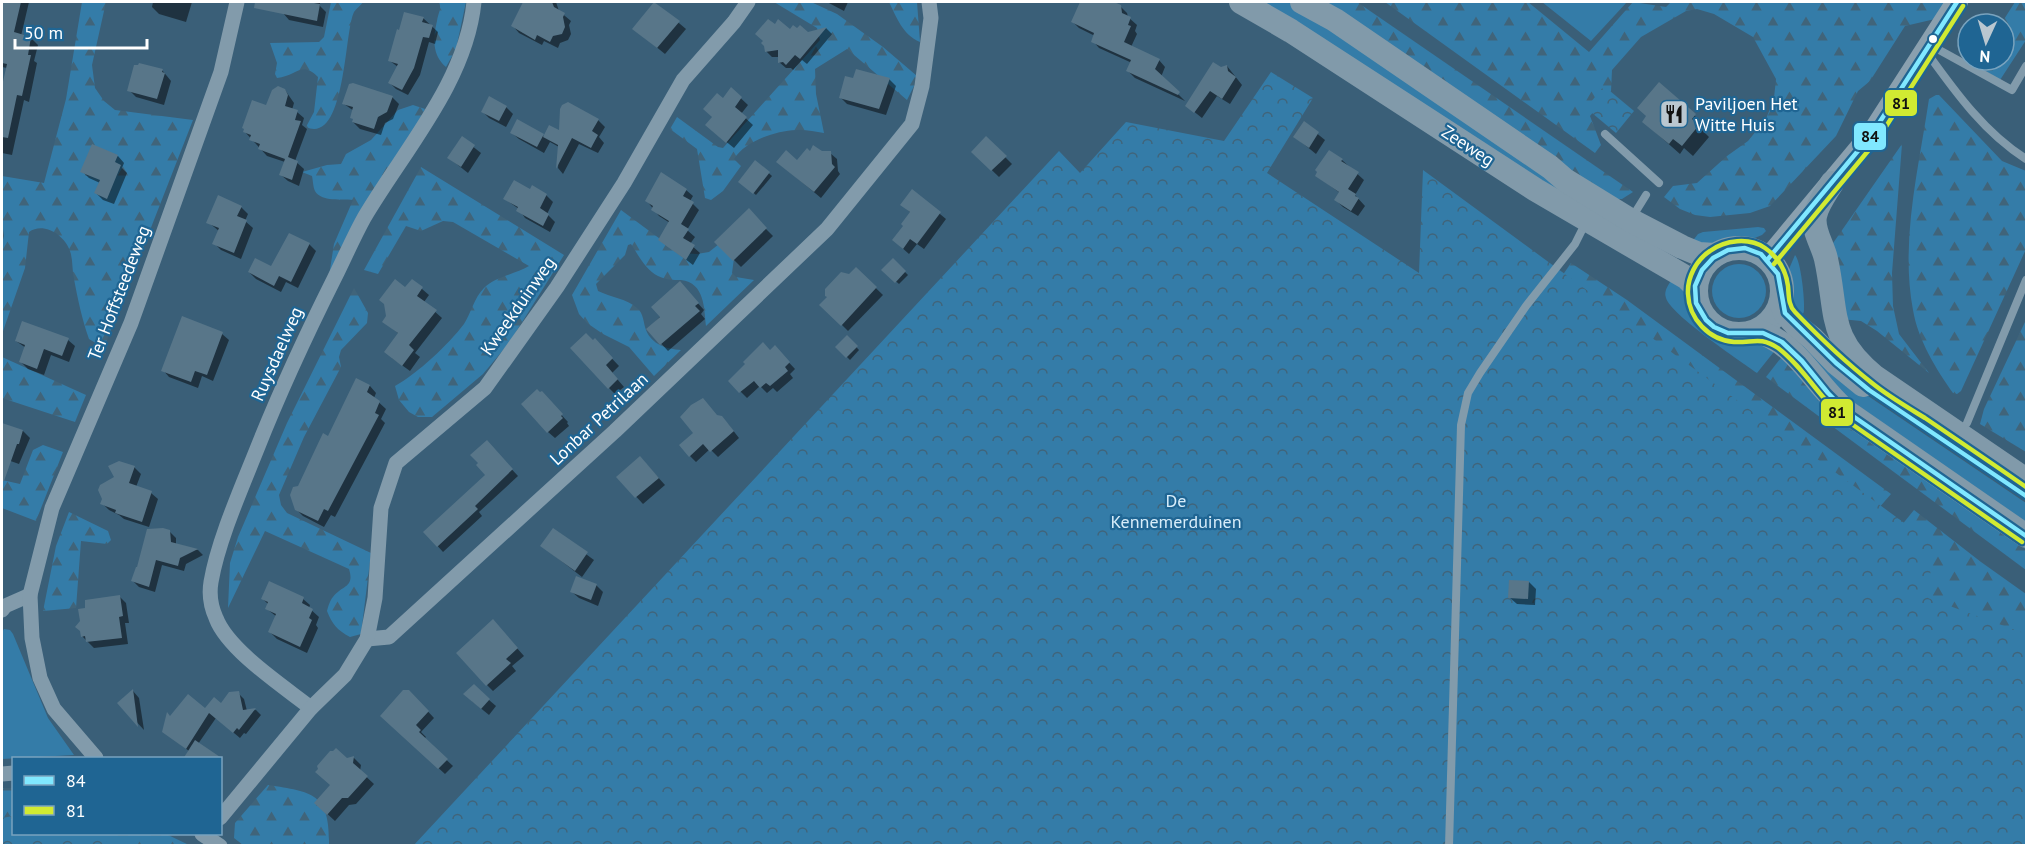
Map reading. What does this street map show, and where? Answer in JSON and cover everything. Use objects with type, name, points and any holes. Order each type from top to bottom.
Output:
[{"type":"main road","name":"Zeeweg","points":[[1241,2],[1291,31],[1491,162],[1587,221],[1687,278],[1696,287]]},
{"type":"main road","name":"Zeeweg","points":[[1302,2],[1335,20],[1566,180],[1630,220],[1682,247],[1699,254],[1715,255]]},
{"type":"main road","points":[[1768,259],[1872,134],[1958,2]]},
{"type":"main road","points":[[1832,183],[1815,214],[1814,226],[1827,260],[1837,329],[1848,350],[1859,364],[1875,377],[2026,480]]},
{"type":"main road","points":[[1757,331],[1772,318],[1781,302],[1779,275],[1768,259],[1753,250],[1738,248],[1724,250],[1715,255],[1700,271],[1696,300],[1705,319],[1717,329],[1735,334],[1757,331],[1769,334],[1802,360],[1832,400],[1847,412],[2026,536]]},
{"type":"main road","points":[[1781,302],[1785,312],[1797,326],[1869,390],[2026,496]]},
{"type":"street","name":"Ter Hoffsteedeweg","points":[[94,757],[54,709],[40,678],[32,638],[30,595],[52,508],[131,324],[221,72],[237,2]]},
{"type":"street","name":"Ruysdaelweg","points":[[311,708],[259,667],[228,638],[213,611],[211,584],[218,555],[242,486],[286,378],[364,219],[447,86],[464,51],[472,23],[474,2]]},
{"type":"street","name":"Kweekduinweg","points":[[367,639],[375,598],[381,508],[396,463],[485,388],[557,287],[624,183],[683,80],[734,22],[748,2]]},
{"type":"street","name":"Lonbar Petrilaan","points":[[367,639],[389,637],[615,431],[827,229],[912,124],[922,86],[931,18],[929,2]]},
{"type":"street","points":[[2,610],[5,606],[30,595]]},
{"type":"street","points":[[222,816],[311,708],[345,675],[367,639]]},
{"type":"street","points":[[206,835],[220,846]]},
{"type":"lane","points":[[1928,48],[2012,90],[2026,66]]},
{"type":"lane","points":[[1928,48],[1957,94],[2002,142],[2026,159]]},
{"type":"lane","points":[[1605,134],[1659,183]]},
{"type":"lane","points":[[1630,220],[1646,195]]},
{"type":"lane","points":[[1449,846],[1461,425],[1468,393],[1526,306],[1575,244],[1587,221]]},
{"type":"lane","points":[[1967,423],[2026,280]]},
{"type":"green space","points":[[82,2],[106,2],[92,65],[95,88],[104,101],[115,110],[193,120],[104,348],[89,339],[80,309],[71,254],[67,245],[52,231],[40,228],[29,232],[25,268],[2,334],[2,243],[4,236],[2,176],[44,183],[66,99]]},
{"type":"green space","points":[[331,2],[363,2],[354,12],[351,23],[336,104],[329,119],[319,128],[306,127],[314,112],[318,77],[303,69],[277,78],[275,74],[277,63],[270,43],[319,42],[324,37]]},
{"type":"green space","points":[[439,2],[466,2],[456,49],[446,67],[438,57],[435,46]]},
{"type":"green space","points":[[774,2],[811,2],[837,14],[883,47],[917,76],[915,84],[907,100],[847,49],[815,69],[816,94],[824,133],[803,130],[788,131],[753,142],[734,159],[741,166],[723,191],[711,200],[705,198],[697,149],[670,129],[677,117],[718,147],[723,148],[820,40],[817,28]]},
{"type":"green space","points":[[889,2],[917,2],[920,42],[904,30]]},
{"type":"green space","points":[[1254,2],[1288,2],[1299,7],[1664,256]]},
{"type":"green space","points":[[1321,2],[1357,2],[1633,192],[1622,199],[1609,199]]},
{"type":"green space","points":[[1385,2],[1528,2],[1589,52],[1633,2],[1666,7],[1671,2],[1946,2],[1935,19],[1905,26],[1870,81],[1858,91],[1836,136],[1770,206],[1750,213],[1710,217],[1695,215],[1680,209],[1664,197],[1673,186],[1697,183],[1748,141],[1766,119],[1774,98],[1776,79],[1753,37],[1714,14],[1697,9],[1686,11],[1641,37],[1612,70],[1611,91],[1590,116],[1601,145],[1595,153]]},
{"type":"green space","points":[[1542,2],[1627,2],[1591,41]]},
{"type":"green space","points":[[2015,2],[2026,2],[2026,40],[2016,55],[2016,12],[2009,12]]},
{"type":"green space","name":"De Kennemerduinen","points":[[1271,72],[1313,98],[1267,173],[1419,273],[1423,170],[1933,544],[1928,598],[2026,634],[2026,845],[413,846],[1059,151],[1080,173],[1126,122],[1224,141]]},
{"type":"green space","points":[[1987,72],[2005,72],[2000,80]]},
{"type":"green space","points":[[1604,86],[1634,111],[1616,133],[1586,108]]},
{"type":"green space","points":[[1939,95],[2002,161],[2026,171],[2026,249],[1961,391],[1957,394],[1953,393],[1947,384],[1923,343],[1915,321],[1910,284],[1912,204],[1929,99]]},
{"type":"green space","points":[[413,105],[425,109],[327,289],[334,244],[353,200],[332,199],[318,195],[312,176],[302,172],[327,165],[341,164],[346,154],[371,140],[398,110]]},
{"type":"green space","points":[[1902,144],[1892,273],[1893,306],[1899,334],[1929,373],[1861,321],[1841,319],[1831,246]]},
{"type":"green space","points":[[421,167],[564,255],[509,343],[483,374],[432,417],[418,417],[409,412],[399,400],[395,386],[423,366],[450,340],[464,324],[478,296],[488,284],[529,266],[453,222],[443,221],[421,231],[406,226],[378,274],[364,270]]},
{"type":"green space","points":[[621,210],[679,253],[709,252],[719,244],[734,258],[732,273],[736,277],[754,280],[706,326],[704,304],[695,286],[689,282],[667,279],[654,273],[631,244],[628,245],[625,255],[596,284],[598,291],[629,302],[637,308],[642,315],[646,330],[656,343],[681,350],[654,376],[629,347],[587,323],[579,314],[572,295]]},
{"type":"green space","points":[[1758,227],[1766,231],[1750,240],[1731,240],[1714,245],[1691,243],[1698,234],[1703,232]]},
{"type":"green space","points":[[1795,255],[1801,273],[1804,298],[1804,311],[1799,319],[1790,303],[1789,269]]},
{"type":"green space","points":[[1571,263],[1627,300],[1891,494],[1878,509],[1888,542],[1914,510],[2026,594],[2026,668],[1973,657],[1560,279]]},
{"type":"green space","points":[[1734,264],[1744,264],[1754,268],[1762,276],[1766,291],[1762,306],[1754,314],[1744,318],[1734,318],[1724,314],[1716,306],[1712,296],[1712,286],[1716,276],[1724,268]]},
{"type":"green space","points":[[1674,276],[1687,293],[1690,312],[1695,321],[1710,335],[1730,344],[1763,342],[1777,348],[1757,373],[1707,337],[1671,306],[1665,292]]},
{"type":"green space","points":[[354,288],[368,313],[367,323],[341,350],[339,357],[341,367],[304,437],[279,495],[281,505],[287,513],[371,553],[361,634],[350,637],[336,626],[327,611],[332,598],[349,583],[349,569],[265,531],[228,608],[230,563],[238,537],[287,423]]},
{"type":"green space","points":[[2025,322],[2026,452],[1980,424],[1984,409]]},
{"type":"green space","points":[[1805,340],[1846,381],[2026,503],[2026,528],[1869,420],[1798,348]]},
{"type":"green space","points":[[1784,354],[2026,544],[2026,570],[1766,377]]},
{"type":"green space","points":[[2,357],[86,395],[75,422],[2,398]]},
{"type":"green space","points":[[43,445],[63,452],[36,521],[2,508],[2,480],[20,484],[33,450]]},
{"type":"green space","points":[[69,512],[108,531],[111,540],[107,544],[81,541],[76,608],[43,611],[56,546]]},
{"type":"green space","points":[[4,629],[10,630],[13,634],[48,718],[74,755],[2,759],[2,632]]},
{"type":"green space","points":[[268,785],[297,790],[316,798],[326,815],[329,845],[243,845],[234,838],[235,823]]},
{"type":"green space","points":[[2,788],[12,788],[12,835],[168,835],[189,845],[2,845]]},
{"type":"green space","points":[[12,816],[12,835],[96,835],[112,845],[2,845],[2,818]]},
{"type":"building","points":[[2,2],[21,2],[14,32],[31,37],[28,55],[31,55],[22,96],[17,95],[8,138],[2,137],[2,86],[7,64],[2,63]]},
{"type":"building","points":[[255,2],[320,4],[317,21],[254,8]]},
{"type":"building","points":[[523,2],[552,2],[554,7],[565,13],[563,17],[565,27],[562,34],[553,36],[550,42],[537,35],[535,40],[511,26]]},
{"type":"building","points":[[654,2],[680,21],[657,48],[632,29]]},
{"type":"building","points":[[1080,2],[1114,2],[1121,5],[1122,13],[1131,17],[1128,25],[1131,26],[1124,42],[1160,59],[1155,69],[1180,92],[1178,95],[1126,71],[1131,60],[1091,42],[1094,33],[1071,22]]},
{"type":"building","points":[[404,12],[424,17],[422,22],[433,25],[429,38],[423,37],[414,68],[402,90],[388,83],[398,64],[388,61]]},
{"type":"building","points":[[768,19],[775,24],[778,19],[790,29],[793,25],[797,28],[800,25],[808,32],[827,27],[800,59],[795,55],[786,65],[783,62],[778,63],[778,50],[765,52],[761,43],[763,41],[755,34]]},
{"type":"building","points":[[1213,62],[1221,67],[1227,65],[1228,71],[1236,77],[1222,99],[1210,91],[1194,113],[1185,106]]},
{"type":"building","points":[[139,63],[163,69],[162,72],[165,73],[157,99],[127,91],[134,65]]},
{"type":"building","points":[[856,69],[890,78],[879,109],[839,98],[845,76],[853,78]]},
{"type":"building","points":[[1659,82],[1696,114],[1692,119],[1699,125],[1682,146],[1673,139],[1669,144],[1642,122],[1646,116],[1637,108]]},
{"type":"building","points":[[353,83],[393,96],[387,112],[378,117],[374,129],[352,122],[353,119],[350,118],[353,107],[342,104],[349,84]]},
{"type":"building","points":[[278,86],[285,89],[288,95],[285,106],[298,110],[295,120],[301,121],[288,157],[298,161],[292,180],[279,175],[285,159],[258,149],[260,144],[249,140],[251,135],[243,132],[242,128],[252,100],[266,105],[272,90]]},
{"type":"building","points":[[731,87],[742,97],[735,107],[747,117],[726,143],[705,125],[712,117],[703,109],[717,93],[723,98]]},
{"type":"building","points":[[489,96],[507,106],[499,121],[481,112]]},
{"type":"building","points":[[568,102],[599,119],[592,131],[598,135],[591,148],[572,138],[556,169],[558,145],[543,137],[549,125],[559,130],[560,109]]},
{"type":"building","points":[[517,119],[544,134],[537,147],[510,133]]},
{"type":"building","points":[[1304,121],[1319,132],[1309,148],[1293,137]]},
{"type":"building","points":[[462,136],[475,145],[461,167],[447,158]]},
{"type":"building","points":[[986,136],[1007,156],[991,171],[971,152]]},
{"type":"building","points":[[92,144],[118,155],[115,162],[121,165],[107,199],[94,193],[100,180],[80,172]]},
{"type":"building","points":[[813,145],[822,151],[831,151],[832,164],[835,167],[814,192],[776,162],[786,150],[797,160],[807,148],[810,151]]},
{"type":"building","points":[[1329,150],[1359,172],[1348,189],[1359,198],[1351,211],[1334,200],[1339,192],[1315,176],[1317,172],[1315,170]]},
{"type":"building","points":[[755,160],[770,172],[753,194],[738,182]]},
{"type":"building","points":[[661,172],[687,189],[683,196],[694,202],[681,224],[689,229],[683,238],[695,245],[686,260],[658,240],[669,221],[651,210],[653,206],[645,201]]},
{"type":"building","points":[[514,180],[530,189],[532,185],[547,194],[540,208],[549,214],[543,226],[516,211],[518,207],[503,199]]},
{"type":"building","points":[[912,189],[941,212],[917,244],[910,239],[903,249],[892,240],[910,212],[900,205]]},
{"type":"building","points":[[218,195],[242,206],[237,216],[247,220],[234,253],[212,244],[219,228],[206,223]]},
{"type":"building","points":[[749,208],[767,228],[733,261],[714,242]]},
{"type":"building","points":[[289,233],[310,243],[291,282],[279,276],[274,286],[248,272],[255,258],[271,266]]},
{"type":"building","points":[[893,258],[906,271],[895,283],[881,270]]},
{"type":"building","points":[[856,267],[877,287],[841,326],[819,305],[827,297],[825,289],[841,272],[849,274]]},
{"type":"building","points":[[395,279],[405,287],[412,279],[423,287],[417,296],[437,310],[409,345],[414,350],[402,366],[384,352],[398,333],[382,322],[386,316],[384,304],[379,300]]},
{"type":"building","points":[[680,281],[699,303],[695,306],[700,311],[660,345],[646,329],[660,317],[651,307]]},
{"type":"building","points":[[182,316],[223,332],[207,375],[195,371],[191,382],[161,371]]},
{"type":"building","points":[[22,321],[69,338],[62,356],[44,349],[37,369],[19,362],[25,345],[15,341]]},
{"type":"building","points":[[586,333],[593,340],[595,338],[613,358],[606,365],[618,379],[608,389],[570,348]]},
{"type":"building","points":[[847,335],[858,346],[846,358],[835,347]]},
{"type":"building","points":[[763,342],[770,350],[775,345],[790,362],[785,367],[788,371],[770,386],[766,383],[760,388],[754,381],[739,393],[728,381]]},
{"type":"building","points":[[356,378],[370,385],[367,392],[380,401],[375,413],[379,415],[328,511],[324,509],[318,521],[295,510],[290,495],[293,487],[298,486],[323,433],[328,436]]},
{"type":"building","points":[[537,389],[542,391],[563,414],[561,416],[563,418],[547,433],[521,404]]},
{"type":"building","points":[[703,398],[734,431],[710,452],[703,444],[689,457],[679,445],[693,433],[680,417],[691,405]]},
{"type":"building","points":[[2,423],[23,430],[4,481],[2,481]]},
{"type":"building","points":[[487,440],[513,469],[475,506],[478,509],[437,547],[423,532],[485,475],[470,455]]},
{"type":"building","points":[[640,456],[659,478],[635,498],[616,477]]},
{"type":"building","points":[[119,461],[135,466],[129,483],[152,491],[142,522],[115,513],[116,510],[100,504],[102,499],[98,490],[100,485],[114,477],[108,466]]},
{"type":"building","points":[[553,528],[588,552],[575,571],[540,546]]},
{"type":"building","points":[[147,529],[170,530],[171,542],[198,549],[180,558],[178,566],[156,560],[149,587],[131,581]]},
{"type":"building","points":[[576,576],[597,584],[591,600],[570,592]]},
{"type":"building","points":[[1509,580],[1529,581],[1528,599],[1508,598]]},
{"type":"building","points":[[269,581],[304,597],[302,603],[313,609],[309,618],[312,620],[300,647],[268,632],[276,614],[265,609],[268,602],[261,599]]},
{"type":"building","points":[[120,595],[123,616],[119,617],[122,638],[86,642],[85,636],[81,637],[80,631],[75,627],[80,621],[78,609],[85,608],[85,600]]},
{"type":"building","points":[[493,619],[518,648],[506,659],[511,663],[486,686],[456,653]]},
{"type":"building","points":[[474,684],[490,699],[481,709],[463,694]]},
{"type":"building","points":[[133,689],[138,727],[117,703]]},
{"type":"building","points":[[403,690],[409,690],[429,711],[416,725],[421,730],[419,732],[448,759],[438,769],[380,716]]},
{"type":"building","points":[[239,691],[243,710],[256,708],[239,730],[237,728],[233,733],[209,713],[186,749],[162,732],[167,712],[170,716],[188,694],[205,708],[214,697],[221,703],[229,692]]},
{"type":"building","points":[[195,740],[220,757],[184,757]]},
{"type":"building","points":[[336,748],[347,758],[354,756],[353,763],[368,776],[348,798],[342,798],[327,815],[314,803],[330,785],[315,772],[318,769],[317,766],[330,751]]},
{"type":"transit line","name":"84","points":[[1768,259],[1872,134],[1957,2]]},
{"type":"transit line","name":"81","points":[[1774,264],[1878,139],[1963,6]]},
{"type":"transit line","name":"81","points":[[2022,542],[1843,418],[1778,348],[1761,341],[1734,342],[1709,333],[1696,320],[1689,303],[1689,282],[1697,264],[1710,251],[1730,242],[1752,242],[1765,248],[1774,256],[1783,270],[1793,309],[1832,349],[1884,392],[2026,487]]},
{"type":"transit line","name":"84","points":[[2026,496],[1869,390],[1836,363],[1785,313],[1778,274],[1761,254],[1745,248],[1728,250],[1713,258],[1702,270],[1695,286],[1696,303],[1706,320],[1714,327],[1728,333],[1763,333],[1782,342],[1847,412],[2026,536]]},
{"type":"place","name":"Paviljoen Het Witte Huis","points":[[1674,114]]}]
